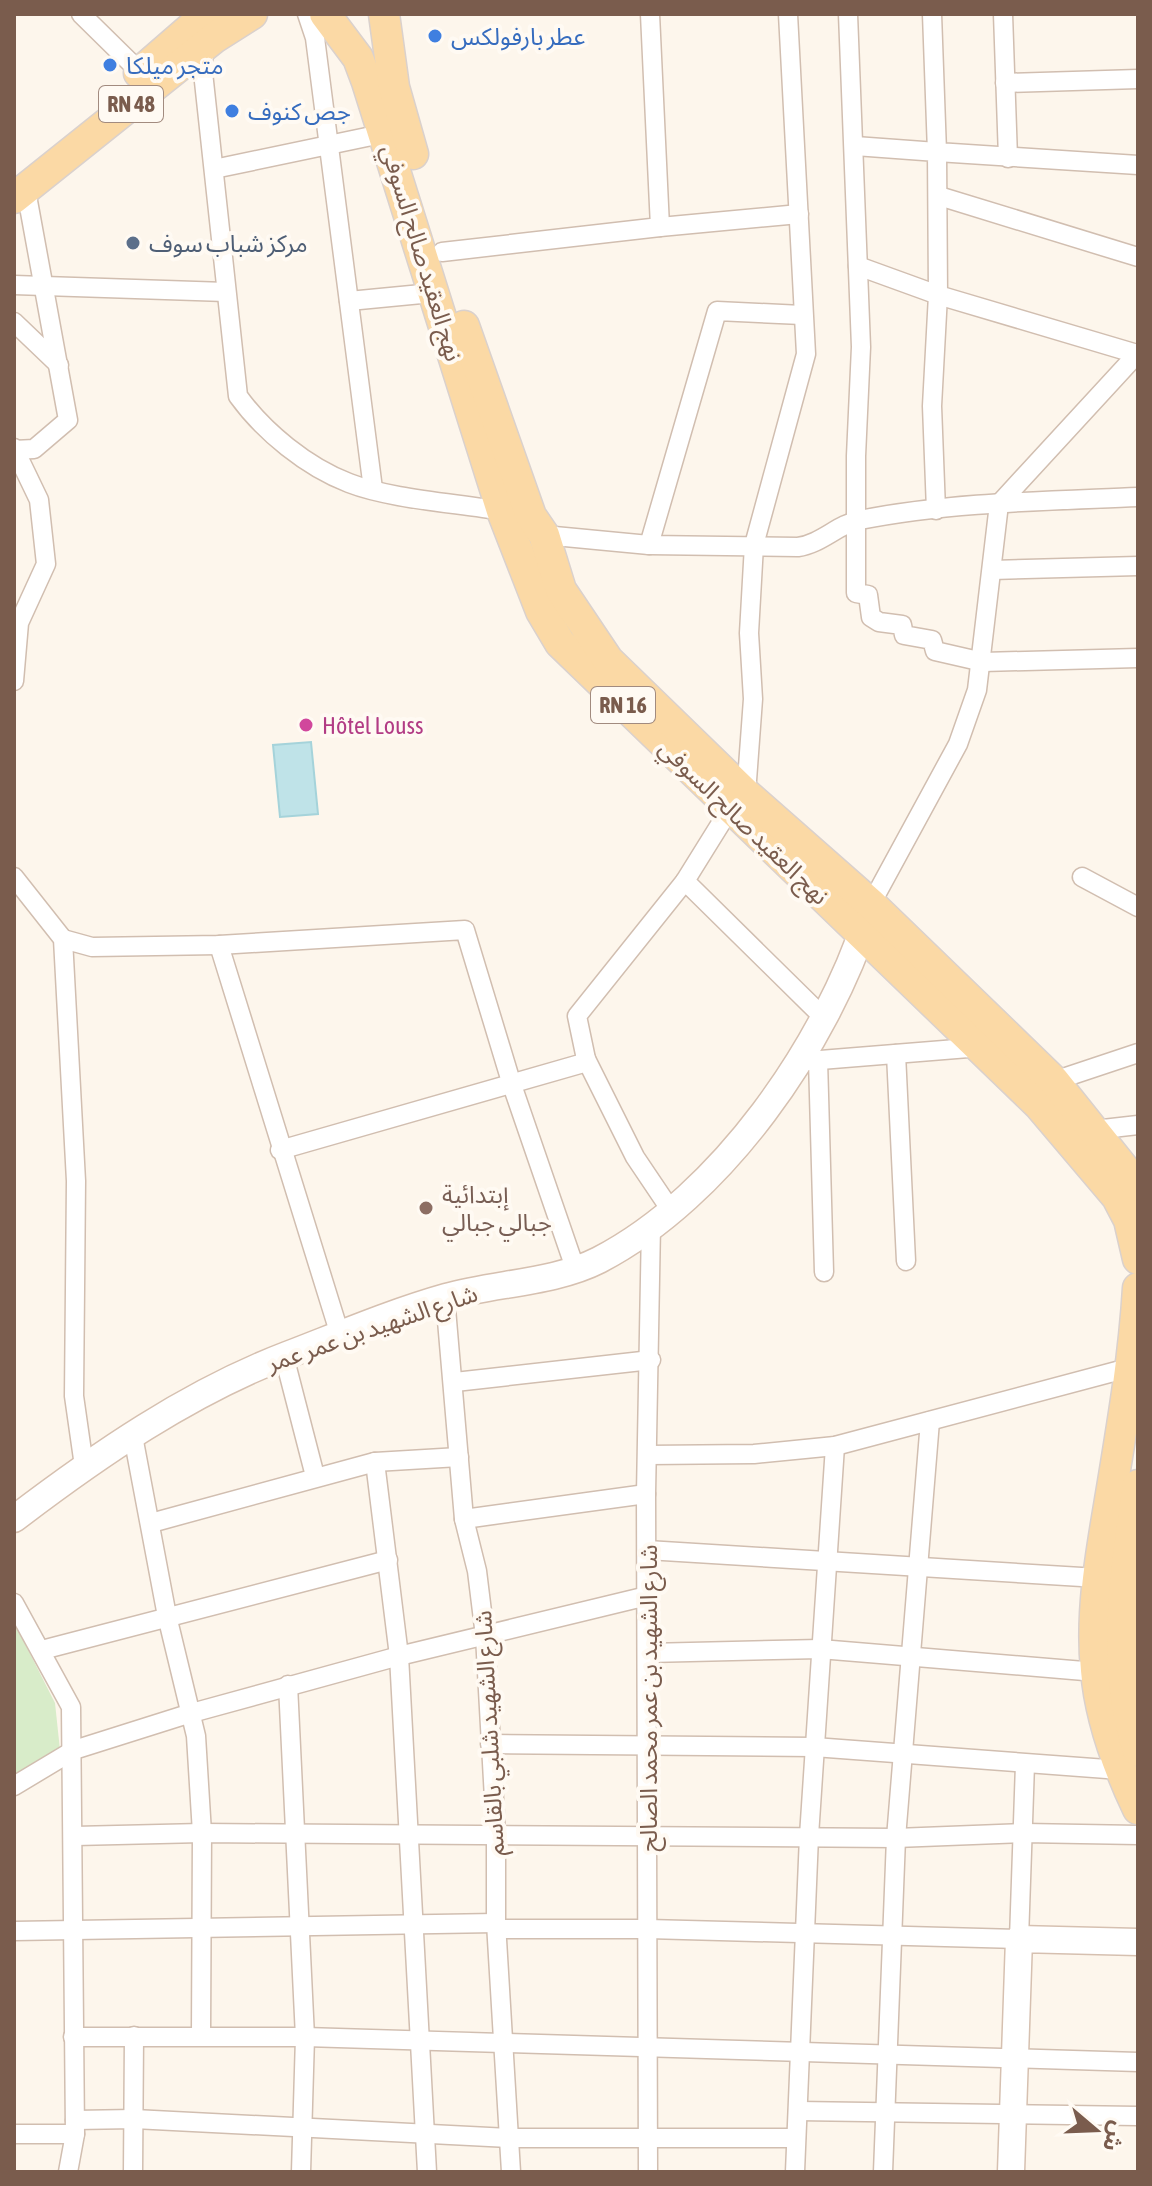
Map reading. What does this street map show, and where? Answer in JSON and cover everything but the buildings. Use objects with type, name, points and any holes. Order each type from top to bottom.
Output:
[{"type":"main road","name":"RN 48","points":[[14,172],[140,72],[252,14]]},
{"type":"main road","name":"نهج العقيد صالح السوفي","points":[[325,14],[358,58],[386,133],[432,293],[502,511],[541,611],[560,643],[739,801],[871,904],[1054,1081],[1138,1186]]},
{"type":"main road","name":"نهج العقيد صالح السوفي","points":[[384,14],[394,87],[468,338],[531,516],[544,535],[561,590],[608,660],[861,935],[1039,1105],[1117,1197],[1129,1220],[1138,1259]]},
{"type":"main road","name":"RN 48","points":[[19,204],[205,40]]},
{"type":"main road","points":[[1138,1288],[1120,1575],[1130,1629],[1123,1692],[1129,1760],[1138,1809]]},
{"type":"main road","points":[[1129,1760],[1096,1672],[1094,1631],[1120,1575],[1138,1485]]},
{"type":"street","points":[[81,14],[140,72]]},
{"type":"street","points":[[307,14],[315,38],[326,145],[373,489]]},
{"type":"street","points":[[650,14],[660,227]]},
{"type":"street","points":[[661,1217],[586,1059],[577,1016],[685,881],[739,801],[753,699],[749,633],[754,545],[806,354],[788,14]]},
{"type":"street","points":[[848,14],[861,347],[856,593],[868,595],[871,617],[902,625],[904,635],[932,640],[935,651],[983,662],[1138,658]]},
{"type":"street","points":[[932,14],[939,196],[932,406],[936,510]]},
{"type":"street","points":[[1003,14],[1008,158]]},
{"type":"street","points":[[205,40],[214,169],[238,396],[254,418],[328,473],[373,489],[502,511]]},
{"type":"street","points":[[1005,83],[1138,79]]},
{"type":"street","points":[[214,169],[386,133]]},
{"type":"street","points":[[855,146],[1138,165]]},
{"type":"street","points":[[939,196],[1138,257]]},
{"type":"street","points":[[19,204],[43,284],[68,420],[34,449],[14,449],[39,500],[46,564],[19,620]]},
{"type":"street","points":[[442,252],[799,214]]},
{"type":"street","points":[[858,266],[938,295],[1138,354],[999,504],[983,662],[977,690],[958,744],[871,904]]},
{"type":"street","points":[[14,285],[226,292]]},
{"type":"street","points":[[349,301],[432,293]]},
{"type":"street","points":[[649,545],[717,311],[802,315]]},
{"type":"street","points":[[14,322],[59,365]]},
{"type":"street","points":[[544,535],[649,545],[810,546],[856,521],[999,504],[1138,497]]},
{"type":"street","points":[[992,570],[1138,566]]},
{"type":"street","points":[[14,592],[19,620],[14,681]]},
{"type":"street","points":[[14,877],[63,939],[76,1181],[74,1396],[84,1466]]},
{"type":"street","points":[[1082,877],[1138,907]]},
{"type":"street","points":[[685,881],[822,1016]]},
{"type":"street","name":"شارع الشهيد بن عمر عمر","points":[[14,1519],[84,1466],[215,1387],[284,1356],[445,1297],[598,1260],[661,1217],[697,1187],[769,1109],[808,1061],[822,1016],[861,935],[871,904]]},
{"type":"street","points":[[63,939],[92,947],[219,945],[465,930],[512,1085],[575,1268]]},
{"type":"street","points":[[219,945],[280,1150],[340,1335]]},
{"type":"street","points":[[824,1272],[808,1061],[981,1047]]},
{"type":"street","points":[[1054,1081],[1138,1053]]},
{"type":"street","points":[[896,1054],[906,1261]]},
{"type":"street","points":[[280,1150],[570,1069],[586,1059]]},
{"type":"street","points":[[1094,1130],[1138,1125]]},
{"type":"street","name":"شارع الشهيد بن عمر محمد الصالح","points":[[648,2172],[646,1494],[661,1217]]},
{"type":"street","name":"شارع الشهيد شلبي بالقاسم","points":[[445,1297],[455,1382],[464,1519],[477,1571],[485,1636],[496,1835],[496,1926],[511,2172]]},
{"type":"street","points":[[284,1356],[315,1476]]},
{"type":"street","points":[[455,1382],[651,1360]]},
{"type":"street","points":[[648,1455],[754,1454],[835,1446],[1132,1367]]},
{"type":"street","points":[[883,2172],[896,1838],[930,1421]]},
{"type":"street","points":[[133,1436],[167,1616],[188,1714],[196,1736],[202,1833],[201,2035]]},
{"type":"street","points":[[795,2172],[809,1836],[835,1446]]},
{"type":"street","points":[[151,1523],[375,1462],[459,1457]]},
{"type":"street","points":[[375,1462],[399,1656],[427,2172]]},
{"type":"street","points":[[464,1519],[646,1494]]},
{"type":"street","points":[[647,1550],[918,1568],[1120,1575]]},
{"type":"street","points":[[42,1650],[388,1560]]},
{"type":"street","points":[[14,1786],[74,1750],[188,1714],[399,1656],[647,1596]]},
{"type":"street","points":[[14,1603],[71,1707],[75,1836],[72,1930],[75,2127],[68,2172]]},
{"type":"street","points":[[648,1653],[820,1649],[1096,1672]]},
{"type":"street","points":[[288,1685],[305,2037],[301,2172]]},
{"type":"street","points":[[490,1744],[814,1747],[1025,1764],[1129,1760]]},
{"type":"street","points":[[1011,2172],[1025,1764]]},
{"type":"street","points":[[75,1836],[202,1833],[407,1837],[1138,1835]]},
{"type":"street","points":[[14,1931],[413,1922],[1138,1942]]},
{"type":"street","points":[[133,2172],[134,2036]]},
{"type":"street","points":[[73,2037],[305,2037],[1138,2062]]},
{"type":"street","points":[[798,2111],[1138,2116]]},
{"type":"street","points":[[14,2134],[134,2119],[509,2138],[796,2138]]},
{"type":"green space","points":[[14,1622],[55,1703],[60,1750],[14,1778]]},
{"type":"water","points":[[311,742],[318,814],[280,817],[273,745]]},
{"type":"place","name":"عطر بارفولكس","points":[[435,36]]},
{"type":"place","name":"متجر ميلكا","points":[[110,65]]},
{"type":"place","name":"جص كنوف","points":[[232,111]]},
{"type":"place","name":"مركز شباب سوف","points":[[133,243]]},
{"type":"place","name":"Hôtel Louss","points":[[306,725]]},
{"type":"place","name":"إبتدائية جبالي جبالي","points":[[426,1208]]}]
